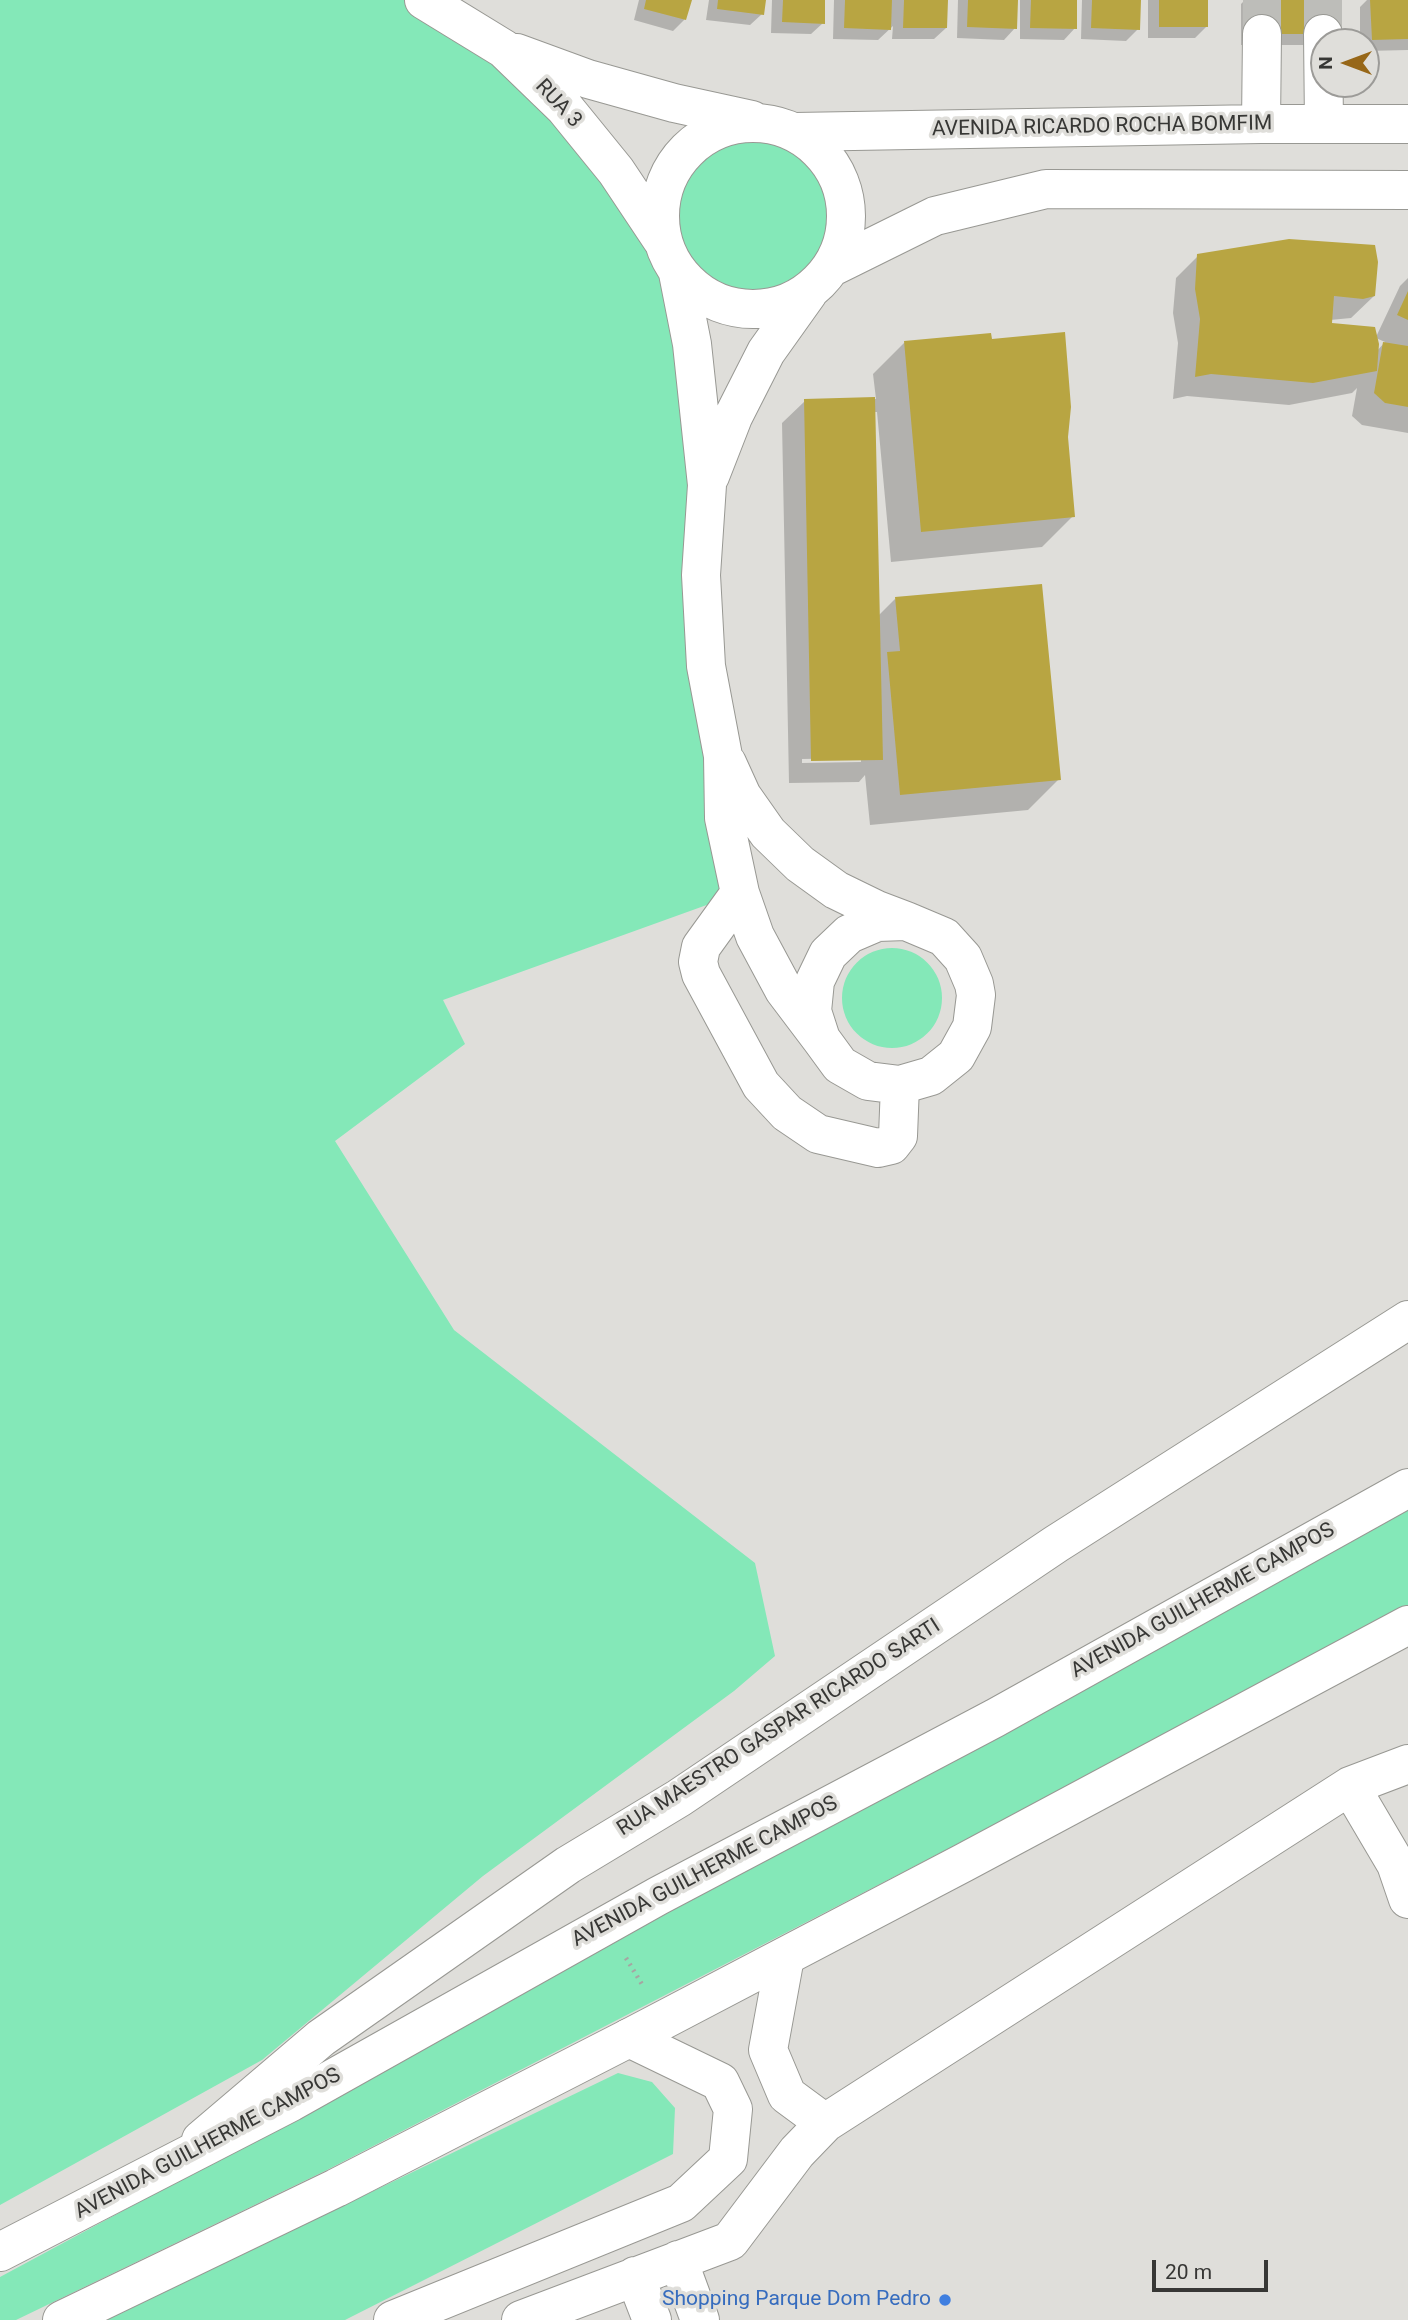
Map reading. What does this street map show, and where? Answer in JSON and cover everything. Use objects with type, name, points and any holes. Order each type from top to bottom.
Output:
[{"type":"street","name":"RUA 3","points":[[424,0],[504,49],[564,107],[616,171],[670,257]]},
{"type":"street","points":[[1261,124],[1262,34]]},
{"type":"street","name":"AVENIDA RICARDO ROCHA BOMFIM","points":[[504,49],[588,79],[674,103],[778,127],[1408,124]]},
{"type":"street","points":[[1324,98],[1324,124]]},
{"type":"street","points":[[707,485],[733,417],[766,352],[820,280],[845,237],[846,206],[838,176],[820,150],[778,127],[725,126],[694,143],[671,171],[660,205],[692,344],[707,485],[701,575],[706,653],[723,756],[724,818],[740,893],[755,936],[783,990],[840,1065],[868,1081],[901,1085],[931,1076],[956,1056],[972,1027],[976,995],[963,958],[944,937],[836,890],[800,864],[768,833],[748,806],[723,756]]},
{"type":"street","points":[[670,257],[705,298],[739,310],[775,308],[934,216],[1046,189],[1408,190]]},
{"type":"street","points":[[740,893],[701,947],[698,962],[701,974],[761,1085],[787,1113],[818,1134],[878,1148],[891,1145],[898,1136],[901,1085]]},
{"type":"street","points":[[821,1039],[812,1011],[815,981],[828,954],[849,934],[877,922],[906,921]]},
{"type":"street","name":"RUA MAESTRO GASPAR RICARDO SARTI","points":[[171,2165],[321,2038],[568,1865],[679,1798],[1056,1544],[1408,1320]]},
{"type":"street","name":"AVENIDA GUILHERME CAMPOS","points":[[0,2252],[290,2102],[658,1896],[995,1718],[1408,1488]]},
{"type":"street","points":[[62,2320],[335,2188],[629,2038],[1408,1625]]},
{"type":"street","points":[[520,2320],[730,2241],[797,2152],[825,2123],[1350,1786],[1408,1764]]},
{"type":"street","points":[[1350,1786],[1396,1864],[1408,1899]]},
{"type":"street","points":[[785,1956],[768,2049],[787,2095],[825,2123]]},
{"type":"street","points":[[393,2320],[681,2203],[728,2158],[733,2109],[720,2082],[629,2038]]},
{"type":"street","points":[[678,2260],[701,2320]]},
{"type":"street","points":[[635,2276],[652,2320]]},
{"type":"green space","points":[[0,0],[424,0],[488,39],[662,240],[692,344],[740,893],[443,1000],[465,1044],[335,1141],[454,1330],[755,1563],[775,1656],[734,1691],[483,1876],[262,2060],[0,2205]]},
{"type":"green space","points":[[752,137],[782,143],[807,160],[824,185],[830,215],[824,245],[807,270],[782,287],[752,293],[722,287],[697,270],[680,245],[674,215],[680,185],[697,160],[722,143]]},
{"type":"green space","points":[[892,948],[911,952],[927,963],[938,979],[942,998],[938,1017],[927,1033],[911,1044],[892,1048],[873,1044],[857,1033],[846,1017],[842,998],[846,979],[857,963],[873,952]]},
{"type":"green space","points":[[1408,1504],[1408,1611],[325,2171],[16,2320],[0,2320],[0,2277],[297,2117]]},
{"type":"green space","points":[[618,2073],[652,2082],[675,2108],[673,2154],[345,2320],[106,2320]]},
{"type":"building","points":[[646,0],[692,0],[686,20],[644,9]]},
{"type":"building","points":[[718,0],[766,0],[764,15],[717,9]]},
{"type":"building","points":[[783,0],[825,0],[825,24],[782,22]]},
{"type":"building","points":[[845,0],[892,0],[891,30],[844,28]]},
{"type":"building","points":[[904,0],[948,0],[947,28],[903,28]]},
{"type":"building","points":[[968,0],[1018,0],[1017,29],[967,27]]},
{"type":"building","points":[[1031,0],[1077,0],[1077,29],[1030,28]]},
{"type":"building","points":[[1092,0],[1141,0],[1140,30],[1091,28]]},
{"type":"building","points":[[1159,0],[1208,0],[1208,27],[1159,27]]},
{"type":"building","points":[[1251,0],[1332,0],[1332,28],[1310,28],[1310,34],[1251,34]]},
{"type":"building","points":[[1370,0],[1408,0],[1408,39],[1380,40],[1380,28],[1371,28]]},
{"type":"building","points":[[1289,239],[1375,245],[1378,262],[1375,296],[1363,299],[1334,296],[1332,323],[1375,327],[1379,344],[1377,371],[1313,383],[1211,374],[1195,377],[1200,319],[1195,289],[1197,254]]},
{"type":"building","points":[[1408,291],[1408,320],[1397,315]]},
{"type":"building","points":[[1065,332],[1071,407],[1068,437],[1075,517],[921,532],[904,341],[991,333],[992,339]]},
{"type":"building","points":[[1383,342],[1408,346],[1408,407],[1385,403],[1374,393]]},
{"type":"building","points":[[875,397],[883,760],[811,761],[804,399]]},
{"type":"building","points":[[1042,584],[1061,780],[900,795],[887,652],[900,651],[895,597]]},
{"type":"tunnel","points":[[1262,0],[1262,34]]},
{"type":"tunnel","points":[[1323,0],[1323,28]]},
{"type":"place","name":"Shopping Parque Dom Pedro","points":[[945,2300]]}]
